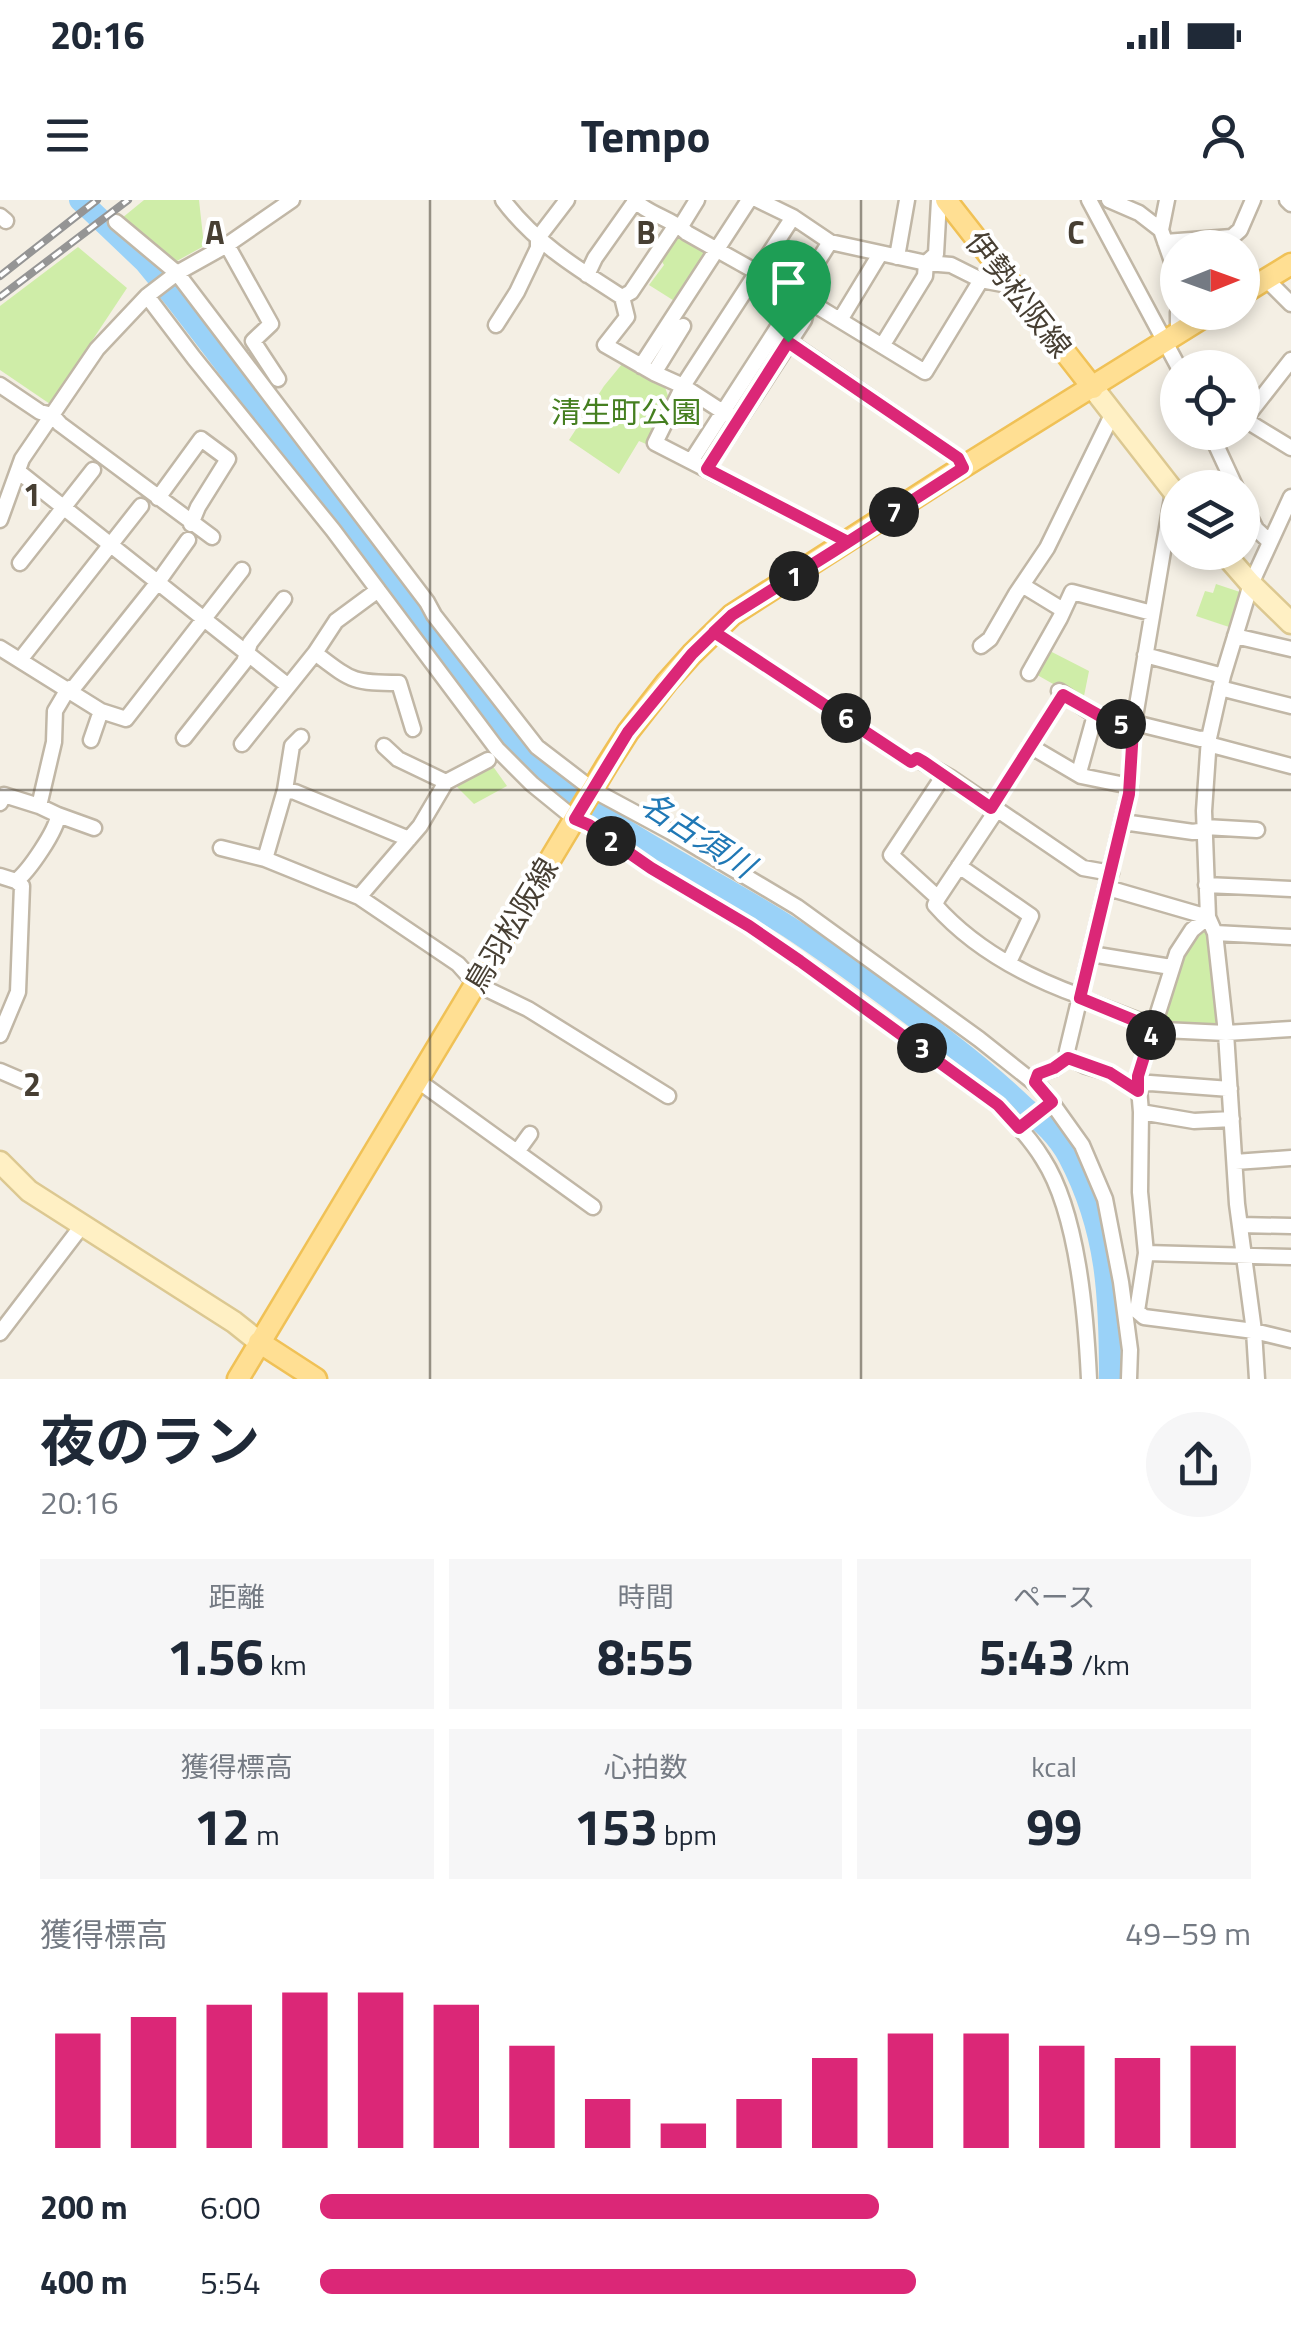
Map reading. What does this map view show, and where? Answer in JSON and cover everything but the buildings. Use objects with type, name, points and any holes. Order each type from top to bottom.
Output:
[{"type":"main road","name":"伊勢松阪線","points":[[942,200],[1093,388]]},
{"type":"main road","points":[[1260,283],[1291,264]]},
{"type":"main road","name":"鳥羽松阪線","points":[[238,1379],[628,732],[667,682],[732,615],[1093,388],[1173,330]]},
{"type":"main road","points":[[259,1342],[316,1379]]},
{"type":"street","points":[[0,520],[22,459],[97,349],[148,296],[177,273],[292,200]]},
{"type":"street","points":[[503,200],[547,247],[622,297],[626,317],[606,346],[739,419]]},
{"type":"street","points":[[496,325],[517,292],[538,248],[538,238],[567,200]]},
{"type":"street","points":[[586,275],[635,200],[642,209],[718,250],[804,320]]},
{"type":"street","points":[[622,297],[631,292],[697,200]]},
{"type":"street","points":[[647,370],[749,200]]},
{"type":"street","points":[[758,200],[830,242],[951,266],[981,280],[1013,286]]},
{"type":"street","points":[[897,257],[907,200]]},
{"type":"street","points":[[882,346],[925,276],[926,263],[936,254],[942,200]]},
{"type":"street","points":[[1088,200],[1160,310]]},
{"type":"street","points":[[1109,200],[1138,213],[1160,233]]},
{"type":"street","points":[[1164,230],[1168,200]]},
{"type":"street","points":[[1240,230],[1253,200]]},
{"type":"street","points":[[793,217],[683,386],[655,443],[848,542]]},
{"type":"street","points":[[116,222],[177,273],[537,747],[593,790],[797,907],[1035,1082],[1082,1145],[1100,1184],[1114,1238],[1130,1350],[1130,1379]]},
{"type":"street","points":[[707,469],[804,320],[803,298],[830,242]]},
{"type":"street","points":[[226,245],[271,324],[253,341],[278,379]]},
{"type":"street","points":[[840,320],[880,254]]},
{"type":"street","points":[[754,279],[803,298],[925,372],[981,280]]},
{"type":"street","points":[[1266,279],[1291,304]]},
{"type":"street","points":[[148,296],[378,590],[496,749],[532,784],[575,819],[800,961],[998,1105],[1019,1128],[1044,1159],[1069,1219],[1086,1329],[1089,1379]]},
{"type":"street","points":[[692,460],[789,310]]},
{"type":"street","points":[[647,370],[683,326]]},
{"type":"street","points":[[788,342],[958,458],[963,468]]},
{"type":"street","points":[[1260,398],[1291,360]]},
{"type":"street","points":[[0,385],[40,412],[52,415],[212,538]]},
{"type":"street","points":[[1093,388],[1160,476]]},
{"type":"street","points":[[981,646],[990,639],[1046,548],[1112,415]]},
{"type":"street","points":[[1260,428],[1291,448]]},
{"type":"street","points":[[158,498],[201,439],[228,459],[190,524]]},
{"type":"street","points":[[20,563],[93,470]]},
{"type":"street","points":[[19,472],[287,685]]},
{"type":"street","points":[[1257,1379],[1216,933],[1208,917],[1208,741],[1251,584],[1269,541],[1285,526],[1291,497]]},
{"type":"street","points":[[20,660],[141,506]]},
{"type":"street","points":[[1260,533],[1269,541]]},
{"type":"street","points":[[39,806],[54,742],[55,711],[188,540]]},
{"type":"street","points":[[0,648],[101,711],[126,719],[242,570]]},
{"type":"street","points":[[1068,1058],[1130,786],[1134,725],[1160,570]]},
{"type":"street","points":[[1239,570],[1291,623]]},
{"type":"street","points":[[1022,584],[1063,610]]},
{"type":"street","points":[[242,744],[336,621],[378,590]]},
{"type":"street","points":[[1028,674],[1072,592],[1152,613]]},
{"type":"street","points":[[184,738],[244,662],[250,643],[284,599]]},
{"type":"street","points":[[714,632],[911,762],[917,758],[1084,868],[1208,917]]},
{"type":"street","points":[[1235,636],[1291,649]]},
{"type":"street","points":[[315,652],[348,678],[399,683],[413,730]]},
{"type":"street","points":[[1145,655],[1291,706]]},
{"type":"street","points":[[1291,766],[1095,714],[1060,692],[935,905],[955,928],[1027,975],[1153,1028],[1226,1033],[1291,1029]]},
{"type":"street","points":[[91,740],[101,711]]},
{"type":"street","points":[[1081,776],[1095,714]]},
{"type":"street","points":[[265,859],[285,790],[292,746],[301,736]]},
{"type":"street","points":[[384,746],[398,759],[446,782]]},
{"type":"street","points":[[1030,746],[1081,776],[1130,786]]},
{"type":"street","points":[[359,898],[420,826],[446,782],[488,760]]},
{"type":"street","points":[[938,898],[891,854],[944,776]]},
{"type":"street","points":[[285,790],[408,839]]},
{"type":"street","points":[[0,803],[4,795],[94,828]]},
{"type":"street","points":[[16,881],[27,872],[58,824],[58,815]]},
{"type":"street","points":[[1123,822],[1194,832],[1205,828],[1258,830]]},
{"type":"street","points":[[221,848],[265,859],[359,898],[458,964],[476,984],[528,1009],[668,1096]]},
{"type":"street","points":[[959,866],[1031,916],[1009,962]]},
{"type":"street","points":[[0,876],[22,886],[18,992],[0,1036]]},
{"type":"street","points":[[1206,885],[1291,888]]},
{"type":"street","points":[[1208,917],[1192,930],[1177,954],[1138,1076],[1140,1192],[1146,1254],[1136,1311],[1144,1317],[1254,1331],[1291,1340]]},
{"type":"street","points":[[1216,933],[1291,936]]},
{"type":"street","points":[[1090,954],[1172,967]]},
{"type":"street","points":[[1035,1082],[1038,1074],[1068,1058]]},
{"type":"street","points":[[1068,1058],[1138,1088]]},
{"type":"street","points":[[0,1071],[28,1083]]},
{"type":"street","points":[[417,1080],[593,1207]]},
{"type":"street","points":[[1138,1088],[1150,1083],[1230,1089]]},
{"type":"street","points":[[1019,1128],[1052,1102]]},
{"type":"street","points":[[1140,1112],[1194,1121],[1232,1119]]},
{"type":"street","points":[[517,1152],[530,1134]]},
{"type":"street","points":[[1235,1162],[1291,1158]]},
{"type":"street","points":[[0,1162],[30,1191],[259,1342]]},
{"type":"street","points":[[1240,1225],[1291,1226]]},
{"type":"street","points":[[0,1333],[81,1226]]},
{"type":"street","points":[[1146,1254],[1291,1256]]},
{"type":"street","points":[[1125,1310],[1140,1283]]},
{"type":"green space","points":[[144,200],[199,200],[204,246],[175,262],[122,218]]},
{"type":"green space","points":[[679,232],[707,248],[676,302],[649,285],[664,265],[661,260]]},
{"type":"green space","points":[[78,247],[127,288],[50,404],[0,370],[0,306]]},
{"type":"green space","name":"清生町公園","points":[[622,364],[665,387],[669,399],[646,444],[639,441],[619,474],[569,440]]},
{"type":"green space","points":[[1216,584],[1243,593],[1232,628],[1196,616],[1205,591],[1213,593]]},
{"type":"green space","points":[[1046,649],[1089,671],[1083,701],[1032,672]]},
{"type":"green space","points":[[492,765],[507,786],[474,804],[455,785]]},
{"type":"green space","points":[[1198,932],[1208,932],[1220,1023],[1217,1027],[1165,1024],[1161,1020],[1181,956]]},
{"type":"waterway","name":"名古須川","points":[[80,200],[145,262],[177,301],[499,721],[538,766],[603,815],[789,927],[850,969],[968,1058],[1055,1136],[1082,1184],[1099,1238],[1107,1293],[1110,1379]]},
{"type":"railway","points":[[0,276],[97,200]]},
{"type":"railway","points":[[0,297],[128,200]]},
{"type":"route","points":[[788,342],[707,469],[848,542],[732,615],[714,632],[692,654],[628,732],[575,819],[800,961],[998,1105],[1019,1128],[1052,1102],[1035,1082],[1038,1074],[1068,1058],[1110,1073],[1138,1091],[1138,1076],[1153,1028],[1080,998],[1129,794],[1133,730],[1063,695],[991,808],[924,762],[917,758],[911,762],[714,632],[732,615],[834,551],[848,542],[963,468],[958,458],[788,342]]}]
